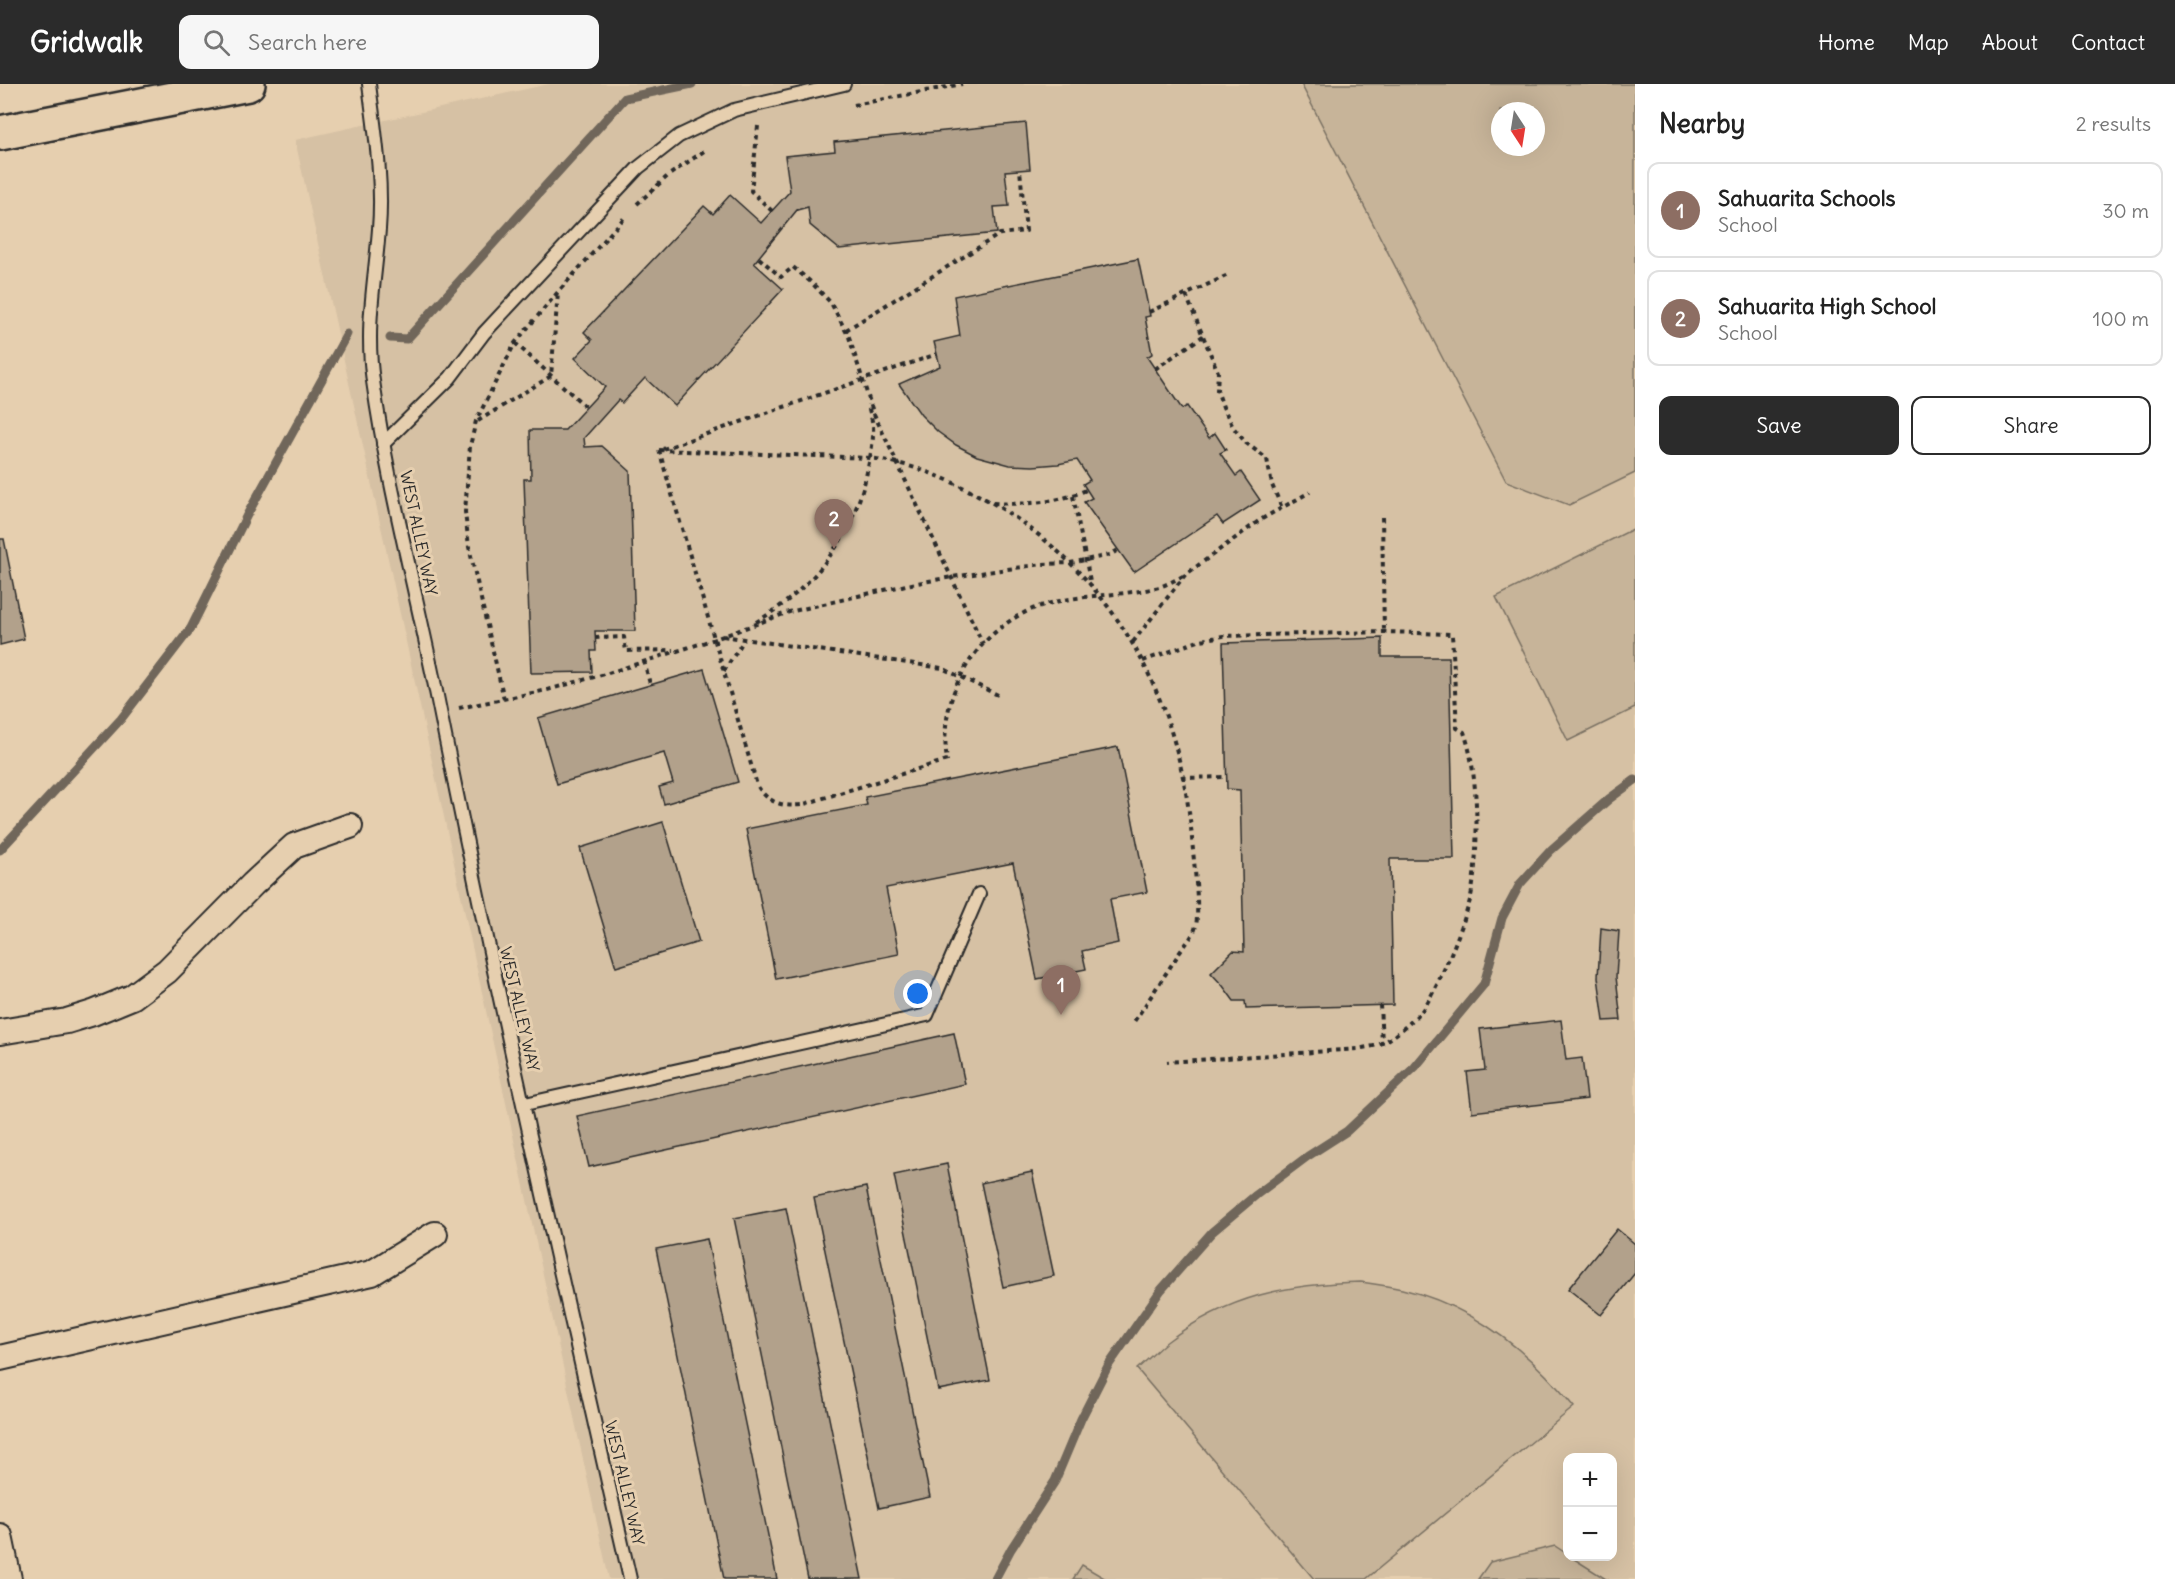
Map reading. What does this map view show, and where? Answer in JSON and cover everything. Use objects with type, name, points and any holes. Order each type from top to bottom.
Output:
[{"type":"main road","points":[[0,133],[248,84]]},
{"type":"street","points":[[0,1032],[67,1021],[132,997],[167,971],[294,846],[350,826]]},
{"type":"street","points":[[0,1358],[372,1273],[435,1234]]},
{"type":"street","points":[[0,1536],[9,1579]]},
{"type":"lane","name":"WEST ALLEY WAY","points":[[369,84],[380,189],[379,229],[369,331],[372,376],[383,444],[484,930],[525,1104],[544,1202],[630,1579]]},
{"type":"lane","points":[[383,444],[450,378],[484,333],[638,168],[679,136],[734,110],[844,84]]},
{"type":"lane","points":[[525,1104],[927,1015],[979,894]]},
{"type":"path","points":[[845,107],[962,84]]},
{"type":"path","points":[[751,128],[767,123]]},
{"type":"path","points":[[758,126],[751,191],[772,211]]},
{"type":"path","points":[[504,699],[469,548],[465,512],[470,446],[476,421],[515,343],[558,292],[637,204],[684,164],[710,147]]},
{"type":"path","points":[[846,330],[1000,234],[1026,231],[1020,170]]},
{"type":"path","points":[[759,258],[781,277],[793,267],[831,303],[846,330],[873,412],[983,644]]},
{"type":"path","points":[[1149,312],[1228,275]]},
{"type":"path","points":[[551,376],[558,292]]},
{"type":"path","points":[[1186,296],[1218,372],[1217,390],[1223,407],[1233,427],[1246,443],[1267,459],[1272,485],[1282,508]]},
{"type":"path","points":[[1155,369],[1203,336]]},
{"type":"path","points":[[515,343],[586,407]]},
{"type":"path","points":[[659,450],[936,354]]},
{"type":"path","points":[[476,421],[551,376]]},
{"type":"path","points":[[746,628],[773,612],[798,592],[826,564],[844,537],[863,491],[870,458],[873,426],[862,380]]},
{"type":"path","points":[[659,450],[870,458],[897,461],[936,474],[992,503],[1019,519],[1044,538],[1113,611],[1153,680],[1164,712],[1182,778],[1190,824],[1196,894],[1196,928],[1133,1023]]},
{"type":"path","points":[[659,450],[757,784],[763,796],[777,804],[790,806],[801,805],[947,760],[946,721],[950,702],[960,676],[969,660],[983,644],[1009,622],[1030,610],[1069,598],[1158,588],[1185,575],[1260,520],[1310,492]]},
{"type":"path","points":[[992,503],[1020,505],[1073,496],[1086,490]]},
{"type":"path","points":[[1073,496],[1091,586]]},
{"type":"path","points":[[1382,517],[1384,632]]},
{"type":"path","points":[[440,712],[547,690],[644,662],[789,612],[906,585],[1043,564],[1070,563],[1110,555],[1118,550]]},
{"type":"path","points":[[1133,642],[1185,575]]},
{"type":"path","points":[[1143,661],[1201,640],[1223,636],[1384,632],[1452,634],[1458,728],[1464,732],[1470,749],[1476,815],[1472,892],[1459,932],[1441,975],[1421,1012],[1382,1044],[1358,1049],[1167,1062]]},
{"type":"path","points":[[722,636],[942,668],[1002,697]]},
{"type":"path","points":[[596,638],[624,637],[626,651],[681,650]]},
{"type":"path","points":[[724,671],[744,640]]},
{"type":"path","points":[[644,662],[650,684]]},
{"type":"path","points":[[1182,778],[1227,777]]},
{"type":"path","points":[[1380,1005],[1382,1044]]},
{"type":"shaded area","points":[[549,84],[1635,84],[1635,1579],[609,1579],[295,140]]},
{"type":"shaded area","points":[[1301,84],[1635,84],[1635,473],[1569,505],[1506,481]]},
{"type":"shaded area","points":[[1635,528],[1635,708],[1568,741],[1496,597]]},
{"type":"shaded area","points":[[1361,1282],[1397,1288],[1428,1297],[1476,1319],[1498,1333],[1538,1367],[1574,1407],[1366,1579],[1314,1579],[1137,1369],[1164,1344],[1191,1325],[1237,1303],[1284,1289]]},
{"type":"shaded area","points":[[1555,1546],[1563,1551],[1563,1561],[1577,1561],[1606,1579],[1478,1579],[1490,1562]]},
{"type":"shaded area","points":[[1082,1565],[1106,1579],[1073,1579]]},
{"type":"building","points":[[1026,123],[1030,169],[1005,171],[1009,206],[994,207],[997,233],[839,249],[810,225],[808,207],[797,210],[754,263],[783,289],[675,406],[645,378],[622,403],[618,400],[584,438],[585,447],[602,446],[630,471],[635,631],[595,631],[596,651],[591,651],[592,672],[531,673],[524,479],[531,479],[530,430],[565,430],[605,387],[575,358],[592,340],[584,332],[704,206],[713,214],[730,195],[761,223],[790,191],[785,156],[835,151],[834,142]]},
{"type":"building","points":[[1138,259],[1150,316],[1145,317],[1152,354],[1147,357],[1182,409],[1187,406],[1209,438],[1215,433],[1226,450],[1220,453],[1236,476],[1241,472],[1260,500],[1223,524],[1217,516],[1134,572],[1084,502],[1092,498],[1083,484],[1090,480],[1077,460],[1033,466],[1010,465],[977,456],[938,432],[921,415],[899,384],[940,366],[934,342],[960,336],[954,296]]},
{"type":"building","points":[[0,539],[4,539],[24,639],[0,645]]},
{"type":"building","points":[[1382,638],[1382,657],[1449,657],[1454,859],[1390,859],[1393,1005],[1246,1009],[1245,1001],[1234,1001],[1211,973],[1233,951],[1244,952],[1240,790],[1227,789],[1223,643]]},
{"type":"building","points":[[704,669],[738,782],[664,804],[659,787],[673,783],[664,753],[557,784],[538,718]]},
{"type":"building","points":[[1118,747],[1147,892],[1110,899],[1118,943],[1082,951],[1086,969],[1037,979],[1013,863],[886,888],[899,954],[776,979],[746,829],[867,805],[865,797]]},
{"type":"building","points":[[663,822],[699,942],[616,967],[580,848]]},
{"type":"building","points":[[1601,928],[1619,931],[1616,977],[1621,1020],[1604,1021],[1598,977]]},
{"type":"building","points":[[1561,1020],[1566,1060],[1582,1058],[1587,1099],[1472,1112],[1467,1072],[1485,1070],[1480,1029]]},
{"type":"building","points":[[954,1033],[965,1084],[589,1167],[577,1116]]},
{"type":"building","points":[[947,1164],[990,1380],[938,1390],[894,1175]]},
{"type":"building","points":[[1032,1172],[1054,1276],[1003,1287],[981,1183]]},
{"type":"building","points":[[866,1187],[930,1497],[879,1508],[814,1198]]},
{"type":"building","points":[[786,1208],[862,1579],[808,1579],[734,1218]]},
{"type":"building","points":[[1617,1229],[1635,1244],[1635,1273],[1601,1315],[1568,1289]]},
{"type":"building","points":[[707,1239],[777,1579],[724,1579],[656,1249]]},
{"type":"waterway","points":[[390,338],[407,339],[625,98],[692,84]]},
{"type":"waterway","points":[[0,850],[121,719],[191,628],[247,515],[347,334]]},
{"type":"waterway","points":[[995,1579],[1011,1549],[1055,1481],[1081,1419],[1108,1366],[1161,1290],[1212,1232],[1308,1156],[1347,1131],[1415,1067],[1484,984],[1502,918],[1520,884],[1551,850],[1609,799],[1635,780]]},
{"type":"place","name":"Sahuarita High School","points":[[834,549]]},
{"type":"place","name":"Sahuarita Schools","points":[[1061,1015]]}]
